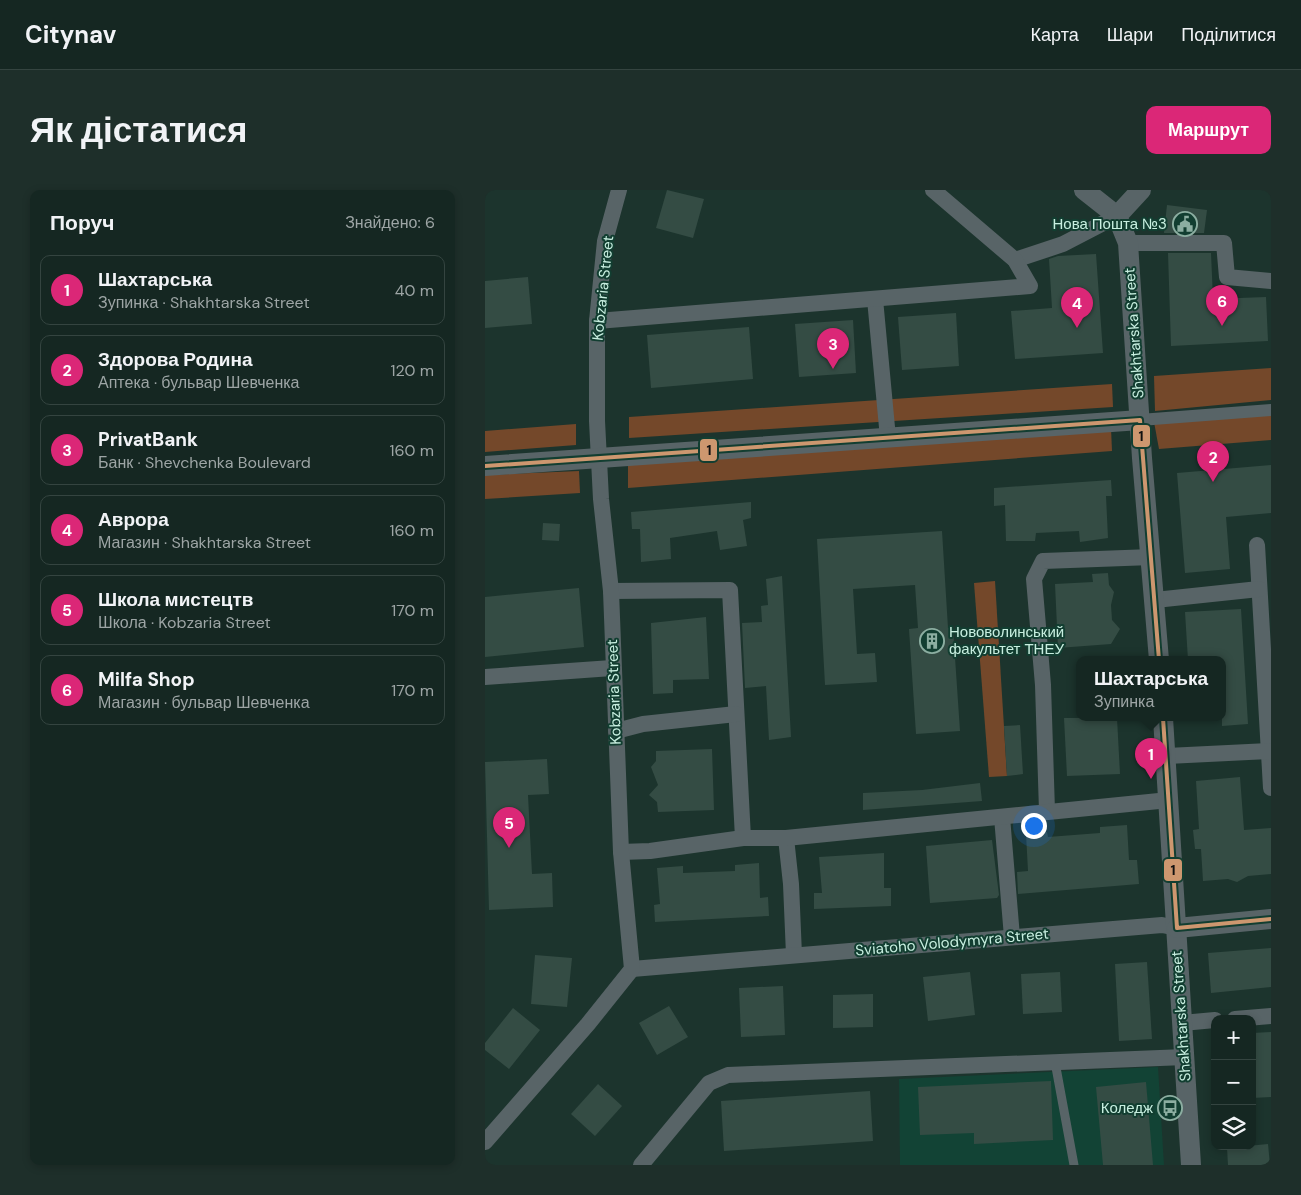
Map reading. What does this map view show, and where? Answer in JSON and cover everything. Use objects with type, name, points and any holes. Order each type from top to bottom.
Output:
[{"type":"street","name":"Kobzaria Street","points":[[619,190],[605,241],[597,321],[597,421],[611,591],[612,668],[621,852],[632,968]]},
{"type":"street","points":[[597,321],[1030,286],[1015,260],[933,190]]},
{"type":"street","points":[[1084,190],[1117,216]]},
{"type":"street","points":[[1015,260],[1063,244],[1117,216],[1141,190]]},
{"type":"street","name":"Shakhtarska Street","points":[[1117,216],[1128,243],[1159,656]]},
{"type":"street","points":[[1128,243],[1224,243],[1227,277],[1271,281]]},
{"type":"street","points":[[875,299],[888,438]]},
{"type":"street","points":[[485,466],[1271,410]]},
{"type":"street","points":[[1257,545],[1271,788]]},
{"type":"street","points":[[1047,811],[1043,685],[1034,579],[1037,570],[1043,561],[1152,557]]},
{"type":"street","points":[[1155,600],[1259,589]]},
{"type":"street","points":[[611,591],[730,590],[743,838]]},
{"type":"street","points":[[485,677],[612,668]]},
{"type":"street","points":[[616,731],[643,724],[737,714]]},
{"type":"street","name":"Shakhtarska Street","points":[[1163,721],[1191,1165]]},
{"type":"street","points":[[1167,756],[1269,751]]},
{"type":"street","points":[[621,852],[650,851],[743,838],[786,838],[1169,800]]},
{"type":"street","points":[[1002,817],[1012,937]]},
{"type":"street","points":[[786,838],[791,884],[794,954]]},
{"type":"street","name":"Sviatoho Volodymyra Street","points":[[632,968],[1162,925],[1177,928],[1271,919]]},
{"type":"street","points":[[485,1142],[587,1024],[632,968]]},
{"type":"street","points":[[1256,1017],[1271,1016]]},
{"type":"street","points":[[1182,1023],[1211,1020]]},
{"type":"street","points":[[641,1165],[709,1083],[728,1075],[1185,1057]]},
{"type":"lane","points":[[1055,1062],[1074,1165]]},
{"type":"shaded area","points":[[1271,368],[1271,400],[1155,411],[1154,376]]},
{"type":"shaded area","points":[[1112,384],[1113,407],[629,438],[629,417]]},
{"type":"shaded area","points":[[1271,413],[1271,440],[1159,449],[1154,422]]},
{"type":"shaded area","points":[[576,424],[576,445],[485,452],[485,431]]},
{"type":"shaded area","points":[[1111,428],[1112,451],[628,488],[628,463]]},
{"type":"shaded area","points":[[579,471],[580,493],[485,499],[485,475]]},
{"type":"shaded area","points":[[995,581],[1007,776],[989,777],[974,583]]},
{"type":"shaded area","points":[[1158,1067],[1164,1165],[900,1165],[899,1079]]},
{"type":"building","points":[[667,190],[704,199],[693,238],[656,228]]},
{"type":"building","name":"Нова Пошта №3","points":[[1167,205],[1207,210],[1204,233],[1164,233]]},
{"type":"building","points":[[1168,253],[1211,253],[1213,299],[1266,297],[1268,341],[1171,346]]},
{"type":"building","points":[[1096,254],[1103,353],[1015,359],[1011,311],[1052,308],[1049,259],[1058,256]]},
{"type":"building","points":[[528,277],[532,324],[485,328],[485,281]]},
{"type":"building","points":[[956,313],[959,366],[902,370],[898,317]]},
{"type":"building","points":[[853,320],[856,373],[799,377],[795,324]]},
{"type":"building","points":[[749,327],[753,379],[651,388],[647,335]]},
{"type":"building","points":[[1271,465],[1271,513],[1226,517],[1230,569],[1185,573],[1177,473]]},
{"type":"building","points":[[1111,480],[1112,496],[1106,496],[1108,538],[1080,542],[1079,531],[1036,533],[1035,541],[1006,541],[1005,505],[994,506],[994,488]]},
{"type":"building","points":[[751,502],[751,518],[743,520],[747,546],[720,550],[717,531],[670,538],[671,559],[641,562],[640,529],[632,529],[631,512]]},
{"type":"building","points":[[543,523],[560,524],[559,541],[542,540]]},
{"type":"building","name":"Нововолинський факультет ТНЕУ","points":[[942,531],[948,628],[953,628],[960,731],[916,734],[909,629],[918,628],[915,585],[853,589],[857,654],[875,653],[877,682],[825,685],[817,539]]},
{"type":"building","points":[[1108,573],[1109,585],[1114,592],[1111,605],[1112,620],[1120,629],[1111,644],[1058,648],[1055,584],[1093,582],[1092,574]]},
{"type":"building","points":[[782,576],[791,737],[769,740],[766,686],[745,688],[742,623],[762,622],[761,606],[768,605],[766,579]]},
{"type":"building","points":[[579,588],[584,647],[485,657],[485,597]]},
{"type":"building","points":[[1241,609],[1248,724],[1222,726],[1222,721],[1226,721],[1226,656],[1188,656],[1185,612]]},
{"type":"building","points":[[706,617],[709,679],[673,680],[673,693],[653,694],[651,623]]},
{"type":"building","points":[[1064,718],[1076,718],[1076,721],[1117,721],[1120,774],[1067,776]]},
{"type":"building","points":[[1020,725],[1023,774],[1007,776],[1004,726]]},
{"type":"building","points":[[712,749],[714,810],[658,812],[657,802],[649,795],[658,785],[651,767],[656,761],[656,751]]},
{"type":"building","points":[[547,759],[549,794],[528,795],[532,874],[552,873],[553,907],[489,910],[485,762]]},
{"type":"building","points":[[1240,777],[1244,830],[1271,828],[1271,874],[1248,876],[1237,882],[1228,879],[1203,881],[1201,849],[1195,849],[1193,830],[1199,829],[1196,781]]},
{"type":"building","points":[[980,783],[982,801],[863,810],[863,793],[922,790]]},
{"type":"building","points":[[1127,825],[1129,860],[1137,860],[1139,884],[1018,894],[1017,872],[1028,871],[1026,834],[1047,832],[1048,837],[1100,833],[1100,827]]},
{"type":"building","points":[[992,840],[999,895],[997,898],[930,903],[926,846]]},
{"type":"building","points":[[884,853],[884,888],[891,888],[891,906],[814,909],[814,893],[822,893],[819,857]]},
{"type":"building","points":[[759,863],[760,898],[768,897],[769,916],[655,922],[654,905],[660,904],[657,868],[683,866],[683,873],[735,871],[735,865]]},
{"type":"building","points":[[1271,948],[1271,987],[1211,993],[1208,953]]},
{"type":"building","points":[[535,955],[572,958],[567,1007],[531,1004]]},
{"type":"building","points":[[1147,962],[1152,1039],[1119,1041],[1115,964]]},
{"type":"building","points":[[970,972],[975,1015],[928,1021],[923,977]]},
{"type":"building","points":[[1060,972],[1062,1012],[1023,1014],[1021,974]]},
{"type":"building","points":[[783,986],[785,1035],[741,1037],[739,988]]},
{"type":"building","points":[[873,994],[873,1027],[833,1028],[833,995]]},
{"type":"building","points":[[669,1006],[688,1037],[657,1055],[639,1023]]},
{"type":"building","points":[[513,1008],[540,1030],[509,1069],[485,1050],[485,1043]]},
{"type":"building","points":[[1271,1032],[1271,1097],[1256,1098],[1256,1033]]},
{"type":"building","points":[[1051,1081],[1053,1140],[974,1144],[974,1133],[920,1135],[918,1087]]},
{"type":"building","points":[[1146,1082],[1153,1165],[1103,1165],[1096,1087]]},
{"type":"building","points":[[598,1084],[622,1106],[595,1136],[571,1114]]},
{"type":"building","points":[[870,1091],[873,1141],[724,1151],[721,1101]]},
{"type":"building","points":[[1268,1144],[1270,1165],[1228,1165],[1227,1150],[1256,1150],[1256,1145]]},
{"type":"transit line","name":"1","points":[[485,466],[1140,420],[1159,656]]},
{"type":"transit line","name":"1","points":[[1163,721],[1177,928],[1271,919]]},
{"type":"place","name":"Нова Пошта №3","points":[[1185,224]]},
{"type":"place","name":"Milfa Shop","points":[[1222,326]]},
{"type":"place","name":"Аврора","points":[[1077,328]]},
{"type":"place","name":"PrivatBank","points":[[833,369]]},
{"type":"place","name":"Здорова Родина","points":[[1213,482]]},
{"type":"place","name":"Нововолинський факультет ТНЕУ","points":[[932,641]]},
{"type":"place","name":"Шахтарська","points":[[1151,779]]},
{"type":"place","name":"Школа мистецтв","points":[[509,848]]},
{"type":"place","name":"Коледж","points":[[1170,1108]]}]
